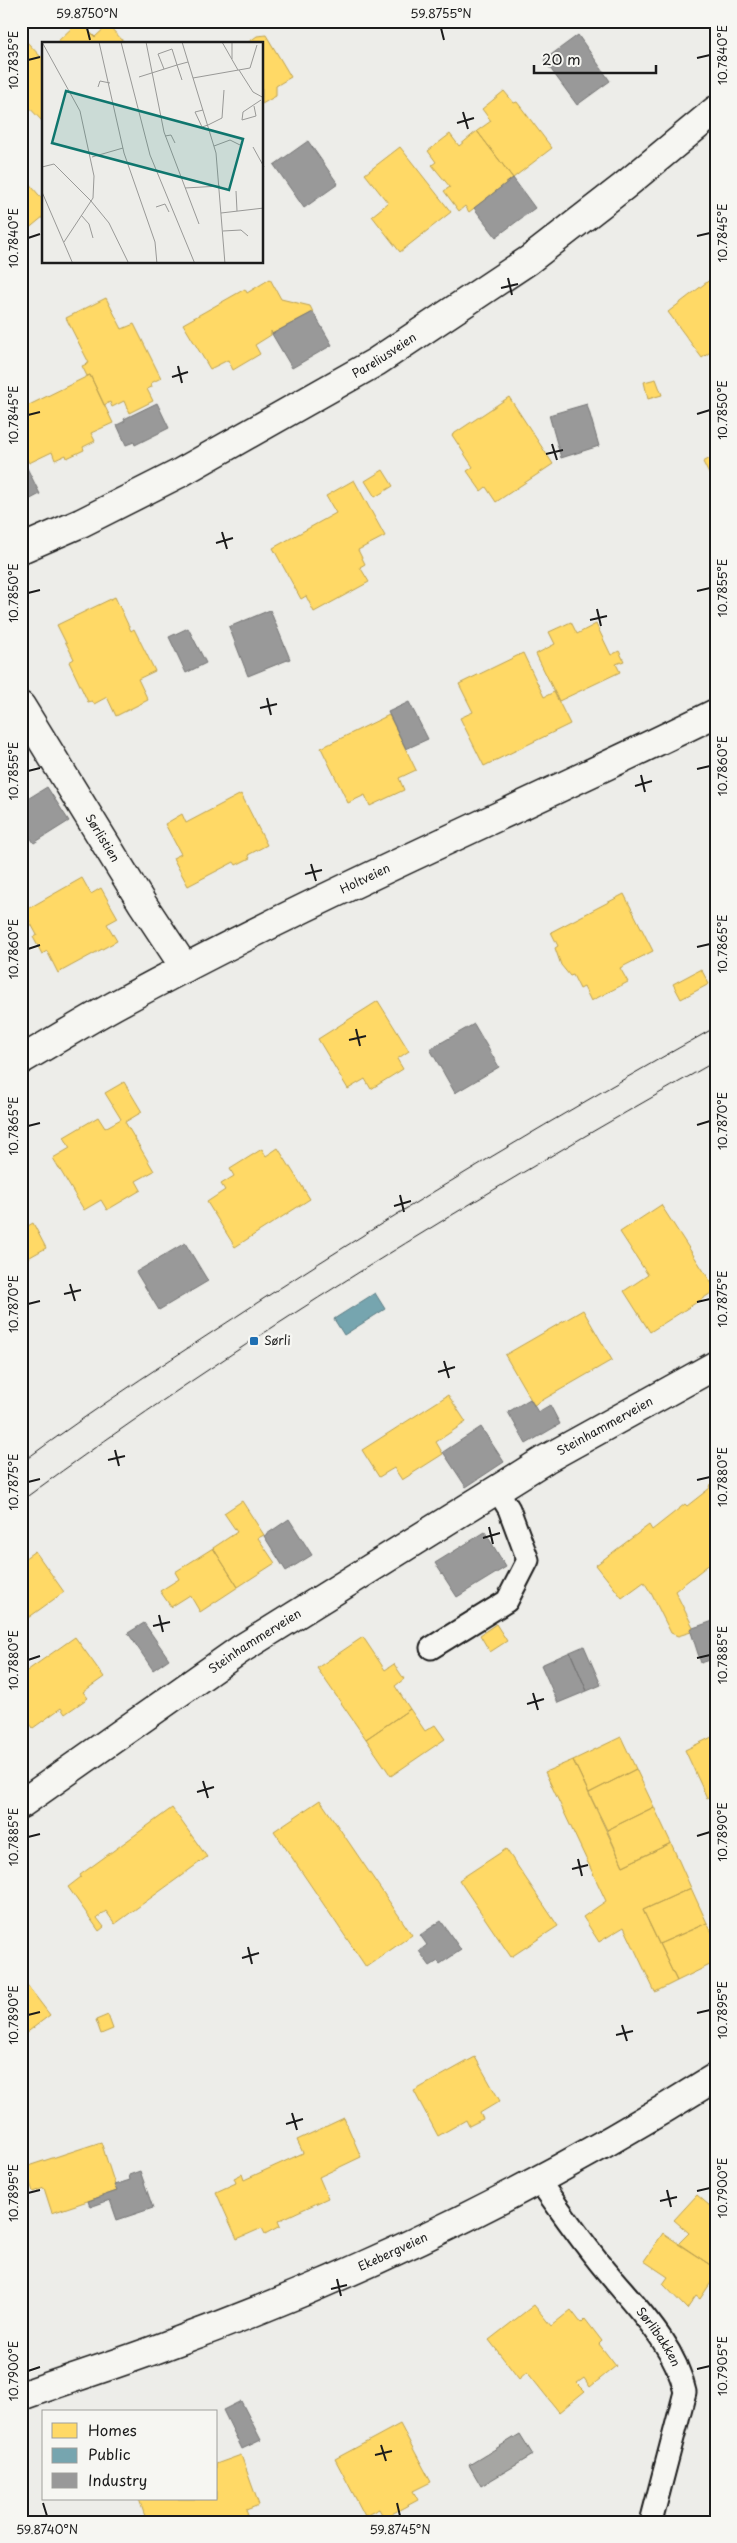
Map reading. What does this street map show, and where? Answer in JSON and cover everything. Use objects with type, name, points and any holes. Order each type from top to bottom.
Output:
[{"type":"street","name":"Pareliusveien","points":[[21,549],[81,524],[178,474],[376,362],[529,260],[624,188],[716,110]]},
{"type":"street","name":"Sørlistien","points":[[21,706],[142,903],[185,968]]},
{"type":"street","name":"Holtveien","points":[[21,1060],[119,1003],[185,968],[384,869],[716,713]]},
{"type":"street","name":"Steinhammerveien","points":[[21,1804],[241,1649],[546,1460],[716,1365]]},
{"type":"street","name":"Ekebergveien","points":[[21,2396],[170,2344],[305,2290],[444,2227],[538,2180],[716,2077]]},
{"type":"lane","points":[[431,1648],[507,1601],[528,1560],[509,1509],[498,1491]]},
{"type":"lane","name":"Sørlibakken","points":[[538,2180],[595,2257],[670,2350],[681,2373],[685,2392],[650,2522]]},
{"type":"shaded area","points":[[520,2434],[533,2455],[481,2486],[469,2465]]},
{"type":"building: Homes","points":[[79,21],[95,37],[108,25],[124,42],[57,42]]},
{"type":"building: Homes","points":[[700,21],[716,21],[716,29],[711,33]]},
{"type":"building: Homes","points":[[266,35],[291,77],[276,86],[276,96],[264,103],[264,42],[249,42],[257,36]]},
{"type":"building: Homes","points":[[26,41],[42,56],[42,121],[21,99],[21,46]]},
{"type":"building: Homes","points":[[504,91],[514,103],[517,102],[552,148],[513,178],[477,131],[491,121],[482,109]]},
{"type":"building: Homes","points":[[477,131],[513,178],[469,212],[465,206],[459,211],[444,191],[450,187],[432,165],[436,162],[428,151],[450,134],[459,146]]},
{"type":"building: Homes","points":[[400,147],[451,212],[400,252],[372,216],[388,203],[365,174]]},
{"type":"building: Homes","points":[[21,174],[42,199],[42,218],[21,235]]},
{"type":"building: Homes","points":[[716,275],[716,348],[702,358],[668,312]]},
{"type":"building: Homes","points":[[270,279],[281,299],[310,306],[313,312],[272,334],[271,331],[271,335],[255,345],[260,354],[233,370],[228,360],[210,369],[183,324],[245,289],[247,293]]},
{"type":"building: Homes","points":[[106,298],[122,329],[134,324],[161,378],[151,383],[152,387],[147,389],[153,401],[129,413],[124,401],[112,407],[110,402],[104,405],[90,375],[87,376],[82,366],[89,363],[66,318]]},
{"type":"building: Homes","points":[[90,375],[113,423],[91,433],[95,441],[83,447],[84,450],[67,458],[66,455],[55,460],[52,452],[29,463],[21,447],[21,409]]},
{"type":"building: Homes","points":[[656,379],[662,395],[648,399],[644,382]]},
{"type":"building: Homes","points":[[509,397],[553,464],[496,502],[486,487],[481,491],[467,471],[473,467],[452,435]]},
{"type":"building: Homes","points":[[716,455],[716,488],[703,462]]},
{"type":"building: Homes","points":[[383,470],[393,486],[375,497],[365,481]]},
{"type":"building: Homes","points":[[354,480],[385,536],[358,550],[365,564],[360,567],[369,582],[314,612],[306,596],[301,599],[273,548],[336,513],[326,496]]},
{"type":"building: Homes","points":[[716,570],[716,587],[709,573]]},
{"type":"building: Homes","points":[[115,597],[131,631],[134,629],[155,671],[138,679],[148,700],[116,716],[107,697],[94,704],[92,701],[88,702],[69,662],[74,659],[57,625]]},
{"type":"building: Homes","points":[[571,622],[577,634],[596,624],[611,655],[619,651],[624,661],[616,664],[620,672],[559,701],[536,654],[555,644],[549,632]]},
{"type":"building: Homes","points":[[523,653],[544,697],[554,692],[570,724],[484,766],[460,718],[473,712],[459,684]]},
{"type":"building: Homes","points":[[389,715],[416,770],[399,778],[404,790],[370,806],[365,795],[348,803],[321,748]]},
{"type":"building: Homes","points":[[241,794],[267,845],[248,855],[250,858],[236,865],[234,862],[188,886],[173,858],[181,854],[165,824],[182,814],[186,823]]},
{"type":"building: Homes","points":[[82,878],[91,894],[101,888],[118,918],[107,924],[117,941],[58,973],[47,951],[42,954],[33,937],[37,935],[24,911]]},
{"type":"building: Homes","points":[[624,894],[653,951],[620,968],[628,982],[591,1001],[584,987],[580,989],[573,975],[570,976],[561,965],[555,948],[558,946],[551,932]]},
{"type":"building: Homes","points":[[701,969],[709,984],[681,999],[673,984]]},
{"type":"building: Homes","points":[[378,1001],[409,1051],[397,1059],[403,1069],[371,1089],[365,1079],[348,1089],[318,1039]]},
{"type":"building: Homes","points":[[124,1082],[142,1112],[125,1122],[154,1171],[136,1181],[141,1190],[107,1210],[101,1200],[84,1210],[53,1158],[70,1148],[64,1137],[98,1117],[105,1128],[121,1119],[105,1093]]},
{"type":"building: Homes","points":[[278,1148],[310,1199],[235,1247],[207,1202],[225,1190],[221,1184],[234,1176],[230,1169],[262,1149],[266,1156]]},
{"type":"building: Homes","points":[[661,1205],[716,1290],[650,1332],[624,1291],[648,1275],[620,1232]]},
{"type":"building: Homes","points":[[21,1219],[26,1227],[33,1223],[46,1248],[21,1262]]},
{"type":"building: Homes","points":[[583,1310],[612,1360],[534,1405],[505,1355]]},
{"type":"building: Homes","points":[[448,1395],[466,1422],[436,1442],[443,1454],[402,1480],[394,1468],[379,1477],[362,1450]]},
{"type":"building: Homes","points":[[716,1481],[716,1559],[675,1591],[693,1627],[690,1629],[691,1632],[678,1636],[671,1633],[644,1582],[622,1598],[596,1565],[649,1525],[652,1530],[685,1504],[687,1506]]},
{"type":"building: Homes","points":[[242,1501],[264,1535],[258,1538],[275,1563],[238,1587],[213,1548],[237,1532],[224,1513]]},
{"type":"building: Homes","points":[[213,1548],[238,1587],[200,1612],[190,1595],[171,1607],[160,1591],[179,1579],[175,1572]]},
{"type":"building: Homes","points":[[35,1551],[64,1592],[21,1623],[21,1561]]},
{"type":"building: Homes","points":[[496,1624],[507,1641],[490,1652],[480,1635]]},
{"type":"building: Homes","points":[[75,1637],[104,1677],[83,1692],[88,1698],[65,1714],[61,1708],[33,1728],[21,1711],[21,1675]]},
{"type":"building: Homes","points":[[363,1637],[385,1670],[394,1664],[404,1679],[395,1686],[410,1709],[366,1739],[317,1668]]},
{"type":"building: Homes","points":[[410,1709],[425,1731],[435,1725],[445,1739],[391,1776],[366,1739]]},
{"type":"building: Homes","points":[[716,1735],[716,1794],[707,1798],[685,1750]]},
{"type":"building: Homes","points":[[621,1737],[636,1769],[589,1793],[573,1760]]},
{"type":"building: Homes","points":[[573,1760],[623,1866],[671,1843],[691,1888],[643,1910],[677,1981],[655,1992],[624,1927],[599,1942],[583,1917],[606,1901],[545,1772]]},
{"type":"building: Homes","points":[[636,1769],[654,1807],[607,1830],[589,1793]]},
{"type":"building: Homes","points":[[320,1800],[412,1935],[366,1967],[274,1831]]},
{"type":"building: Homes","points":[[654,1807],[671,1843],[623,1866],[607,1830]]},
{"type":"building: Homes","points":[[172,1808],[207,1857],[115,1924],[106,1911],[97,1918],[104,1927],[99,1931],[68,1887],[81,1877],[80,1875]]},
{"type":"building: Homes","points":[[506,1849],[558,1926],[511,1957],[459,1880]]},
{"type":"building: Homes","points":[[691,1888],[707,1923],[659,1944],[643,1910]]},
{"type":"building: Homes","points":[[707,1923],[716,1940],[716,1962],[677,1981],[659,1944]]},
{"type":"building: Homes","points":[[21,1977],[50,2015],[21,2037]]},
{"type":"building: Homes","points":[[108,2015],[113,2029],[101,2034],[96,2020]]},
{"type":"building: Homes","points":[[475,2057],[500,2101],[480,2113],[483,2119],[469,2126],[466,2120],[438,2136],[414,2091]]},
{"type":"building: Homes","points":[[344,2118],[361,2157],[319,2177],[328,2198],[278,2221],[280,2226],[265,2234],[262,2228],[237,2239],[216,2192],[236,2183],[234,2178],[242,2174],[244,2180],[303,2153],[297,2140]]},
{"type":"building: Homes","points":[[101,2142],[117,2191],[52,2213],[44,2188],[33,2192],[25,2167]]},
{"type":"building: Homes","points":[[716,2178],[716,2190],[710,2183]]},
{"type":"building: Homes","points":[[697,2195],[716,2211],[716,2261],[712,2266],[678,2244],[689,2233],[674,2220]]},
{"type":"building: Homes","points":[[663,2233],[716,2269],[716,2275],[700,2299],[696,2296],[687,2309],[663,2284],[668,2277],[644,2261]]},
{"type":"building: Homes","points":[[534,2305],[551,2326],[571,2310],[581,2323],[585,2319],[602,2341],[599,2344],[616,2366],[590,2387],[584,2378],[577,2383],[585,2391],[559,2412],[527,2372],[519,2379],[489,2340]]},
{"type":"building: Homes","points":[[400,2424],[431,2482],[413,2491],[418,2500],[384,2518],[379,2509],[365,2516],[335,2459]]},
{"type":"building: Homes","points":[[241,2455],[259,2505],[246,2510],[249,2518],[239,2522],[167,2522],[166,2519],[147,2522],[139,2500],[218,2500],[218,2463]]},
{"type":"building: Public","points":[[375,1293],[385,1309],[344,1335],[334,1319]]},
{"type":"building: Industry","points":[[578,35],[610,81],[577,105],[544,60]]},
{"type":"building: Industry","points":[[308,141],[338,184],[304,208],[274,165]]},
{"type":"building: Industry","points":[[513,178],[535,208],[496,237],[474,208]]},
{"type":"building: Industry","points":[[313,312],[332,345],[292,368],[272,334]]},
{"type":"building: Industry","points":[[157,403],[169,428],[135,445],[134,442],[126,445],[117,425],[125,421],[124,419]]},
{"type":"building: Industry","points":[[587,404],[599,446],[561,458],[549,415]]},
{"type":"building: Industry","points":[[27,468],[40,494],[21,504],[21,471]]},
{"type":"building: Industry","points":[[270,610],[290,659],[248,676],[229,627]]},
{"type":"building: Industry","points":[[188,628],[206,663],[186,673],[169,637]]},
{"type":"building: Industry","points":[[409,702],[428,739],[406,749],[388,712]]},
{"type":"building: Industry","points":[[47,787],[69,821],[34,843],[21,823],[21,803]]},
{"type":"building: Industry","points":[[474,1024],[499,1067],[455,1093],[430,1049]]},
{"type":"building: Industry","points":[[185,1243],[208,1281],[159,1310],[136,1272]]},
{"type":"building: Industry","points":[[530,1399],[538,1412],[550,1405],[560,1424],[526,1444],[508,1412]]},
{"type":"building: Industry","points":[[481,1427],[504,1462],[466,1487],[443,1452]]},
{"type":"building: Industry","points":[[289,1519],[312,1555],[286,1571],[264,1536]]},
{"type":"building: Industry","points":[[485,1532],[506,1567],[457,1597],[435,1563]]},
{"type":"building: Industry","points":[[716,1620],[716,1658],[701,1663],[690,1629]]},
{"type":"building: Industry","points":[[144,1623],[169,1659],[153,1670],[128,1633]]},
{"type":"building: Industry","points":[[584,1646],[601,1685],[587,1691],[570,1652]]},
{"type":"building: Industry","points":[[570,1652],[587,1691],[558,1703],[541,1665]]},
{"type":"building: Industry","points":[[716,1794],[716,1808],[710,1797]]},
{"type":"building: Industry","points":[[441,1921],[461,1950],[440,1964],[438,1961],[430,1966],[419,1951],[427,1945],[420,1935]]},
{"type":"building: Industry","points":[[140,2171],[153,2208],[117,2220],[110,2200],[90,2207],[88,2201],[117,2191],[114,2185],[130,2180],[129,2175]]},
{"type":"building: Industry","points":[[241,2401],[261,2440],[242,2449],[223,2410]]},
{"type":"tram line","points":[[21,1463],[141,1379],[375,1228],[601,1092],[716,1027]]},
{"type":"tram line","points":[[21,1501],[189,1382],[362,1270],[538,1164],[716,1061]]},
{"type":"place","name":"Sørli","points":[[254,1341]]}]
